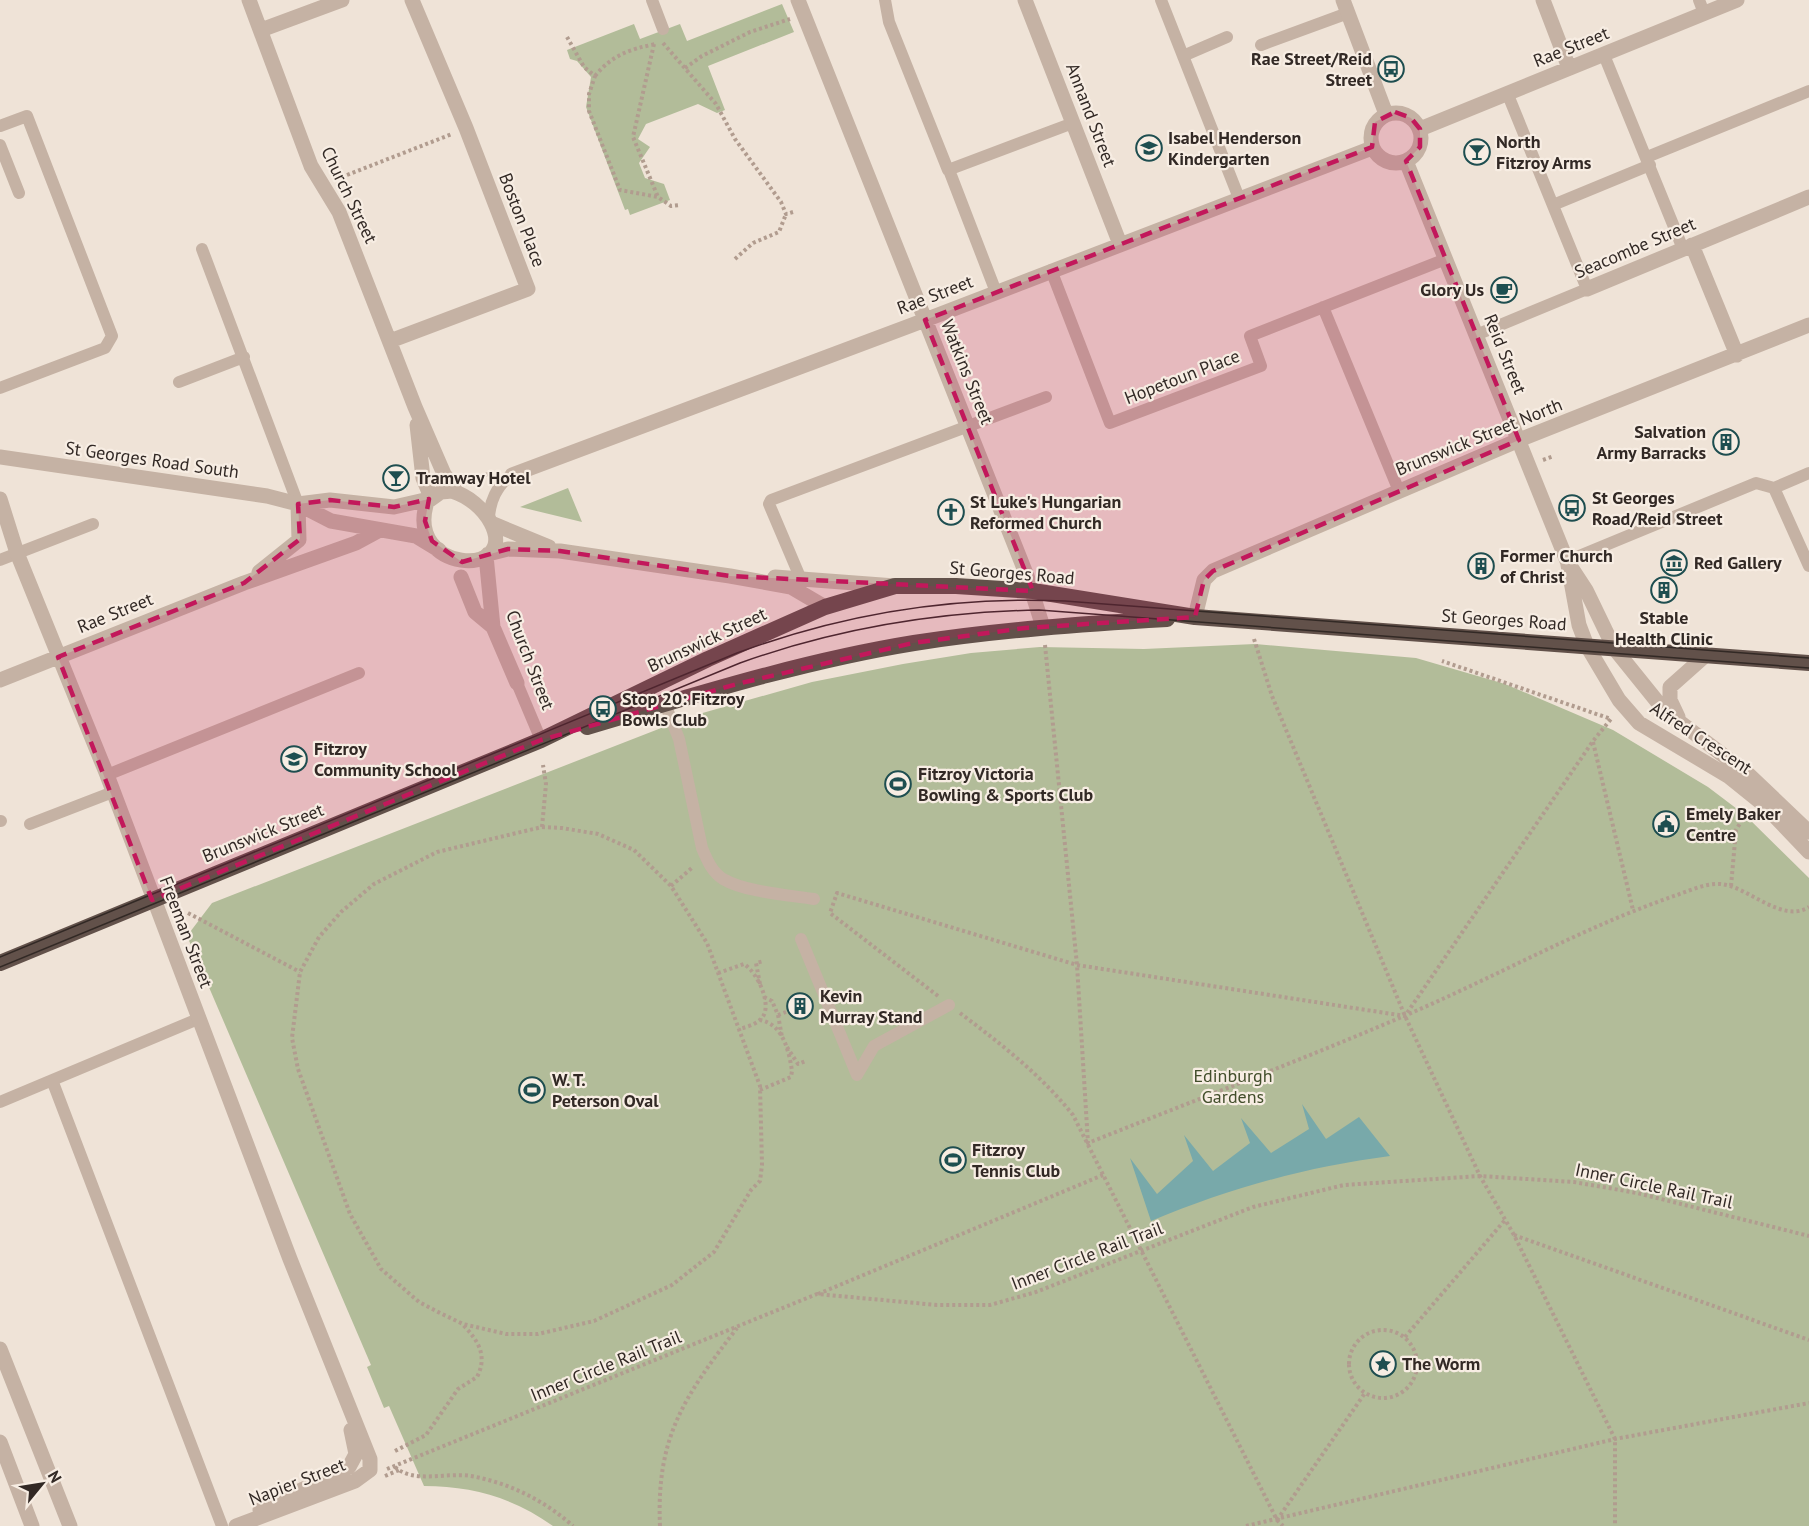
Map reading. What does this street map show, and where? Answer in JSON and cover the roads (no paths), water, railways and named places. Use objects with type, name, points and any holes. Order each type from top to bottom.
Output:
[{"type":"highway","name":"St Georges Road","points":[[895,586],[956,586],[1033,591],[1195,617],[1809,663]]},
{"type":"highway","name":"Brunswick Street","points":[[0,963],[541,740],[708,659],[825,607],[895,586]]},
{"type":"highway","name":"St Georges Road","points":[[913,643],[1043,627],[1195,617]]},
{"type":"highway","name":"Brunswick Street","points":[[541,740],[798,668],[913,643]]},
{"type":"street","name":"Church Street","points":[[249,0],[311,166],[339,212],[415,407],[444,474],[457,493]]},
{"type":"street","points":[[261,30],[342,0]]},
{"type":"street","name":"Boston Place","points":[[390,341],[528,289],[466,128],[412,0]]},
{"type":"street","name":"Watkins Street","points":[[798,0],[1033,591],[1043,627]]},
{"type":"street","name":"Annand Street","points":[[1025,0],[1120,244]]},
{"type":"street","points":[[1543,0],[1569,68]]},
{"type":"street","name":"Rae Street","points":[[1420,129],[1604,56],[1702,7],[1737,0]]},
{"type":"street","points":[[1345,6],[1386,114]]},
{"type":"street","points":[[1386,114],[1404,114],[1411,118],[1420,129],[1420,147],[1406,161],[1389,163],[1381,159],[1372,147],[1371,130],[1375,122],[1386,114]]},
{"type":"street","name":"Rae Street","points":[[512,475],[925,320],[1372,147]]},
{"type":"street","name":"Reid Street","points":[[1406,161],[1568,561],[1586,590],[1614,648]]},
{"type":"street","name":"Seacombe Street","points":[[1587,289],[1809,197]]},
{"type":"street","points":[[1688,247],[1737,355]]},
{"type":"street","name":"Brunswick Street North","points":[[1195,617],[1204,580],[1213,571],[1519,440],[1809,325]]},
{"type":"street","name":"Church Street","points":[[415,407],[423,478],[430,498]]},
{"type":"street","name":"St Georges Road South","points":[[0,457],[260,495],[298,504],[331,521],[416,536],[439,550]]},
{"type":"street","points":[[560,551],[490,522],[468,499],[457,493],[443,491],[430,498],[425,508],[426,527],[432,541],[439,550],[462,562],[473,562],[508,549],[560,551],[791,587],[825,607]]},
{"type":"street","name":"St Georges Road South","points":[[298,504],[330,500],[394,507],[430,498]]},
{"type":"street","name":"Freeman Street","points":[[0,499],[17,553],[107,776],[152,900],[337,1379],[368,1451],[370,1470]]},
{"type":"street","name":"Rae Street","points":[[244,583],[299,540],[298,504]]},
{"type":"street","points":[[487,555],[494,538],[490,522]]},
{"type":"street","name":"Rae Street","points":[[0,680],[244,583],[356,543],[380,530]]},
{"type":"street","name":"Church Street","points":[[487,555],[493,627],[518,683]]},
{"type":"street","name":"Reid Street","points":[[1568,561],[1579,625],[1587,646]]},
{"type":"street","points":[[730,576],[800,577],[895,586]]},
{"type":"street","points":[[461,577],[475,612],[493,627]]},
{"type":"street","name":"Alfred Crescent","points":[[1587,646],[1615,695],[1633,717],[1653,733],[1701,758],[1733,780],[1764,805],[1809,852]]},
{"type":"street","name":"Alfred Crescent","points":[[1614,648],[1653,699],[1689,731],[1767,790],[1809,832]]},
{"type":"street","points":[[1689,731],[1671,706],[1670,687],[1706,655]]},
{"type":"street","points":[[0,1349],[70,1526]]},
{"type":"street","name":"Freeman Street","points":[[337,1379],[355,1448],[353,1461]]},
{"type":"street","points":[[0,1442],[32,1526]]},
{"type":"street","name":"Napier Street","points":[[231,1526],[291,1493],[344,1470],[353,1461]]},
{"type":"street","name":"Napier Street","points":[[236,1526],[342,1486],[370,1470]]},
{"type":"lane","points":[[652,0],[661,33]]},
{"type":"lane","points":[[885,0],[890,21],[996,292]]},
{"type":"lane","points":[[1161,0],[1239,198]]},
{"type":"lane","points":[[1261,45],[1345,6]]},
{"type":"lane","points":[[1183,56],[1227,37]]},
{"type":"lane","points":[[1604,56],[1648,161],[1688,247]]},
{"type":"lane","points":[[1553,205],[1809,91]]},
{"type":"lane","points":[[1508,95],[1587,289]]},
{"type":"lane","points":[[0,126],[27,116],[112,336],[105,348],[0,388]]},
{"type":"lane","points":[[949,170],[1073,123]]},
{"type":"lane","points":[[0,145],[19,193]]},
{"type":"lane","points":[[202,249],[298,504]]},
{"type":"lane","name":"Hopetoun Place","points":[[1051,270],[1110,423],[1261,366],[1250,336],[1446,259]]},
{"type":"lane","name":"Seacombe Street","points":[[1476,335],[1587,289]]},
{"type":"lane","points":[[1323,307],[1399,491]]},
{"type":"lane","points":[[179,382],[244,357]]},
{"type":"lane","points":[[800,577],[769,504],[771,500],[967,424],[1046,397]]},
{"type":"lane","points":[[1568,561],[1756,483],[1774,488],[1809,473]]},
{"type":"lane","points":[[490,522],[493,499],[502,484],[512,475]]},
{"type":"lane","points":[[1774,488],[1809,566]]},
{"type":"lane","points":[[0,560],[93,524]]},
{"type":"lane","points":[[107,776],[359,673]]},
{"type":"lane","name":"Church Street","points":[[518,683],[541,740]]},
{"type":"lane","points":[[665,704],[678,739],[709,864],[721,878],[736,885],[814,899]]},
{"type":"lane","points":[[30,824],[113,792]]},
{"type":"lane","points":[[801,939],[857,1075],[874,1046],[949,1005]]},
{"type":"lane","points":[[0,1101],[198,1019]]},
{"type":"lane","points":[[52,1080],[222,1526]]},
{"type":"water","points":[[1302,1104],[1326,1139],[1359,1117],[1390,1156],[1328,1166],[1269,1180],[1210,1198],[1151,1221],[1130,1158],[1157,1194],[1193,1161],[1184,1135],[1213,1171],[1250,1143],[1241,1118],[1271,1153],[1309,1129]]},
{"type":"tram line","points":[[0,957],[737,653],[817,628],[898,610],[981,602],[1065,601],[1809,658]]},
{"type":"tram line","points":[[0,967],[740,663],[814,640],[888,624],[963,614],[1039,610],[1809,668]]},
{"type":"place","name":"Rae Street/Reid Street","points":[[1391,69]]},
{"type":"place","name":"Isabel Henderson Kindergarten","points":[[1149,148]]},
{"type":"place","name":"North Fitzroy Arms","points":[[1477,152]]},
{"type":"place","name":"Glory Us","points":[[1504,290]]},
{"type":"place","name":"Salvation Army Barracks","points":[[1726,442]]},
{"type":"place","name":"Tramway Hotel","points":[[396,478]]},
{"type":"place","name":"St Georges Road/Reid Street","points":[[1572,508]]},
{"type":"place","name":"St Luke's Hungarian Reformed Church","points":[[951,512]]},
{"type":"place","name":"Red Gallery","points":[[1674,563]]},
{"type":"place","name":"Former Church of Christ","points":[[1481,566]]},
{"type":"place","name":"Stable Health Clinic","points":[[1664,590]]},
{"type":"place","name":"Stop 20: Fitzroy Bowls Club","points":[[603,709]]},
{"type":"place","name":"Fitzroy Community School","points":[[294,759]]},
{"type":"place","name":"Fitzroy Victoria Bowling & Sports Club","points":[[898,784]]},
{"type":"place","name":"Emely Baker Centre","points":[[1666,824]]},
{"type":"place","name":"Kevin Murray Stand","points":[[800,1006]]},
{"type":"place","name":"W. T. Peterson Oval","points":[[532,1090]]},
{"type":"place","name":"Fitzroy Tennis Club","points":[[953,1160]]},
{"type":"place","name":"The Worm","points":[[1383,1364]]},
{"type":"park label","name":"Edinburgh Gardens","points":[[1233,1086]]}]
